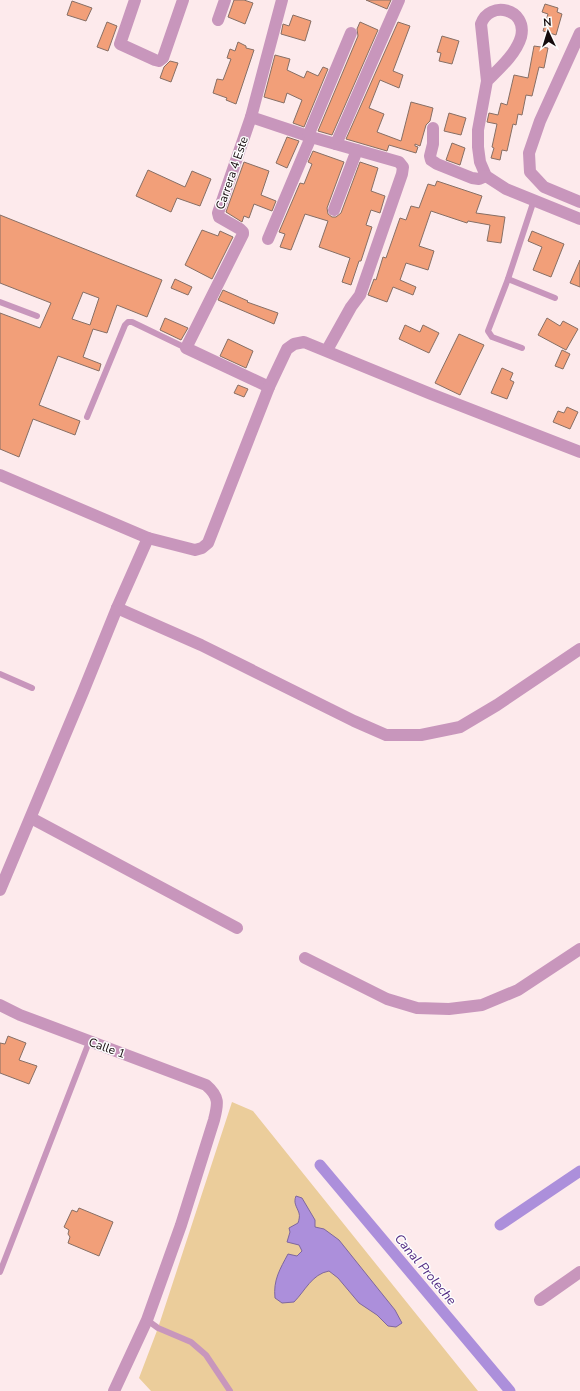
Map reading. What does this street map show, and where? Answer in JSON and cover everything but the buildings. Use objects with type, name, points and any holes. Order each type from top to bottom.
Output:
[{"type":"street","points":[[135,0],[120,44],[160,61],[163,58],[183,0]]},
{"type":"street","points":[[218,20],[225,0]]},
{"type":"street","name":"Carrera 4 Este","points":[[186,348],[243,234],[242,230],[218,215],[251,117],[282,0]]},
{"type":"street","points":[[336,144],[399,0]]},
{"type":"street","points":[[486,81],[499,69],[515,49],[521,37],[521,26],[518,17],[512,10],[502,8],[490,10],[483,16],[481,24],[486,81],[478,130],[480,162],[486,176],[506,189],[580,219]]},
{"type":"street","points":[[268,239],[351,33]]},
{"type":"street","points":[[580,33],[540,121],[529,153],[530,172],[544,187],[580,202]]},
{"type":"street","points":[[251,117],[399,162],[403,167],[402,174],[360,295],[351,307],[327,350]]},
{"type":"street","points":[[433,128],[433,144],[430,156],[431,160],[437,164],[472,178],[486,176]]},
{"type":"street","points":[[334,210],[358,150]]},
{"type":"street","points":[[0,475],[148,538],[195,550],[202,548],[208,543],[269,387],[287,349],[294,344],[304,342],[327,350],[431,394],[580,452]]},
{"type":"street","points":[[186,348],[269,387]]},
{"type":"street","points":[[0,890],[117,608],[148,538]]},
{"type":"street","points":[[117,608],[201,645],[354,721],[386,735],[421,735],[460,727],[497,705],[580,649]]},
{"type":"street","points":[[31,818],[237,928]]},
{"type":"street","points":[[305,958],[387,999],[417,1008],[449,1008],[482,1005],[518,990],[580,949]]},
{"type":"street","name":"Calle 1","points":[[0,1005],[20,1015],[89,1042],[206,1085],[213,1092],[218,1104],[214,1120],[181,1225],[147,1320]]},
{"type":"street","points":[[540,1300],[579,1274]]},
{"type":"street","points":[[114,1391],[147,1320]]},
{"type":"lane","points":[[522,348],[492,337],[488,331],[508,279],[534,200]]},
{"type":"lane","points":[[508,279],[555,298]]},
{"type":"lane","points":[[0,302],[37,316]]},
{"type":"lane","points":[[87,417],[125,325],[128,322],[132,322],[186,348]]},
{"type":"lane","points":[[0,674],[32,688]]},
{"type":"lane","points":[[0,1272],[89,1042]]},
{"type":"lane","points":[[147,1320],[158,1328],[191,1342],[206,1354],[230,1391]]},
{"type":"shaded area","points":[[232,1102],[253,1111],[478,1391],[151,1391],[139,1378],[158,1328]]},
{"type":"shaded area","points":[[296,1196],[302,1198],[315,1220],[315,1227],[324,1229],[339,1240],[395,1310],[402,1323],[396,1327],[388,1326],[377,1315],[359,1303],[338,1278],[329,1271],[313,1279],[294,1302],[282,1303],[275,1298],[276,1280],[288,1254],[297,1256],[302,1251],[299,1245],[287,1242],[290,1232],[289,1228],[298,1223],[299,1219],[299,1214],[295,1203]]},
{"type":"waterway","name":"Canal Proleche","points":[[320,1165],[510,1391]]},
{"type":"waterway","points":[[500,1225],[580,1171]]}]
